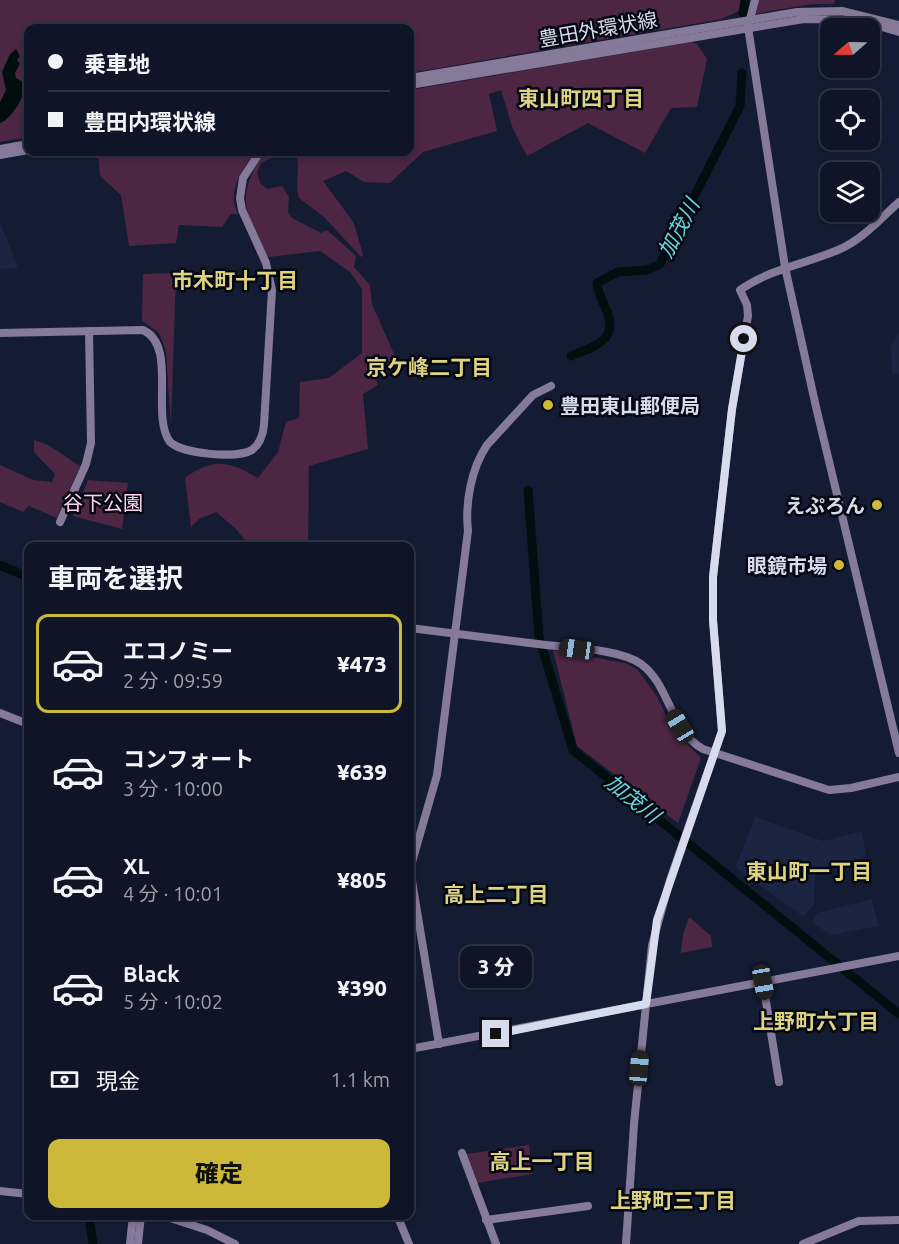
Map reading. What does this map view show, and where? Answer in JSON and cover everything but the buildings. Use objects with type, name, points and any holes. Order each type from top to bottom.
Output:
[{"type":"street","points":[[755,0],[748,23],[785,267],[808,374],[899,753]]},
{"type":"street","name":"豊田外環状線","points":[[414,77],[825,10],[860,14],[899,26]]},
{"type":"street","name":"豊田外環状線","points":[[414,84],[748,23],[825,17],[858,20],[899,32]]},
{"type":"street","points":[[0,149],[24,145]]},
{"type":"street","points":[[0,154],[24,151]]},
{"type":"street","points":[[0,333],[139,329],[153,336],[159,350],[165,432],[177,448],[188,451],[236,454],[247,452],[257,445],[264,426],[272,290],[266,263],[242,210],[240,193],[243,178],[257,156]]},
{"type":"street","points":[[627,1244],[646,1004],[657,920],[722,731],[712,605],[732,409],[748,316],[747,305],[740,290],[756,279],[846,246],[868,231],[899,202]]},
{"type":"street","points":[[60,522],[86,464],[91,443],[89,331]]},
{"type":"street","points":[[414,855],[436,775],[468,531],[466,502],[482,453],[533,395],[551,386]]},
{"type":"street","points":[[414,628],[621,656],[640,663],[653,678],[689,738],[703,749],[828,790],[851,788],[899,777]]},
{"type":"street","points":[[0,713],[24,722]]},
{"type":"street","points":[[414,893],[439,1044]]},
{"type":"street","points":[[414,1048],[899,956]]},
{"type":"street","points":[[763,982],[779,1082]]},
{"type":"street","points":[[462,1153],[496,1244]]},
{"type":"street","points":[[0,1191],[24,1194]]},
{"type":"street","points":[[486,1220],[588,1206]]},
{"type":"street","points":[[130,1244],[133,1220]]},
{"type":"street","points":[[138,1244],[140,1220]]},
{"type":"street","points":[[176,1220],[207,1230],[235,1244]]},
{"type":"street","points":[[399,1220],[409,1244]]},
{"type":"street","points":[[803,1244],[859,1221],[899,1220]]},
{"type":"shaded area","points":[[16,49],[20,56],[17,60],[20,64],[15,73],[16,78],[24,82],[24,91],[13,112],[0,123],[0,102],[6,90],[2,72],[10,54]]},
{"type":"shaded area","points":[[0,222],[18,268],[0,269]]},
{"type":"shaded area","points":[[899,332],[899,373],[892,376],[891,345]]},
{"type":"shaded area","points":[[755,817],[823,841],[862,833],[866,854],[862,859],[815,871],[814,904],[804,917],[736,866]]},
{"type":"shaded area","points":[[872,899],[878,926],[831,935],[812,922],[817,913]]},
{"type":"green space","points":[[0,0],[745,0],[742,9],[722,19],[414,72],[414,24],[24,24],[24,138],[0,142]]},
{"type":"green space","points":[[758,0],[835,0],[834,4],[812,4],[754,14]]},
{"type":"green space","points":[[691,42],[697,44],[707,59],[697,107],[671,108],[645,153],[588,123],[527,156],[513,129],[501,90],[489,94],[497,131],[423,152],[390,183],[364,182],[346,171],[323,181],[354,223],[363,255],[361,257],[324,217],[299,198],[297,156],[414,156],[414,89]]},
{"type":"green space","points":[[98,156],[252,156],[237,181],[235,189],[234,197],[238,214],[231,214],[222,227],[179,225],[176,243],[129,246],[121,195],[100,176]]},
{"type":"green space","points":[[262,156],[275,156],[261,163],[257,172],[260,183],[267,189],[282,186],[289,197],[288,212],[292,218],[321,233],[327,230],[356,256],[354,267],[370,285],[372,304],[397,361],[373,371],[378,385],[363,394],[368,449],[309,466],[308,542],[247,542],[235,528],[216,512],[199,519],[191,527],[185,478],[204,467],[221,464],[238,468],[258,478],[278,452],[286,422],[299,418],[300,382],[329,378],[362,353],[362,289],[350,272],[320,251],[269,257],[264,253],[246,202],[246,192]]},
{"type":"green space","points":[[176,273],[171,426],[166,351],[159,333],[142,321],[143,274]]},
{"type":"green space","points":[[34,440],[48,445],[80,466],[57,518],[29,506],[23,512],[0,502],[0,465],[33,480],[52,482],[55,474],[34,452]]},
{"type":"green space","name":"谷下公園","points":[[88,480],[128,483],[122,529],[73,516]]},
{"type":"green space","points":[[553,650],[625,663],[637,669],[656,695],[674,731],[701,758],[678,823],[577,746]]},
{"type":"green space","points":[[689,917],[711,936],[712,947],[681,953],[683,935]]},
{"type":"green space","points":[[529,1145],[532,1174],[477,1183],[466,1154]]},
{"type":"waterway","name":"加茂川","points":[[743,13],[745,0]]},
{"type":"waterway","name":"加茂川","points":[[571,356],[602,341],[610,328],[597,283],[618,272],[647,270],[660,264],[740,106],[742,73]]},
{"type":"waterway","name":"加茂川","points":[[528,490],[539,637],[573,750],[899,1014]]},
{"type":"waterway","points":[[0,565],[24,575]]},
{"type":"waterway","points":[[90,1220],[93,1244]]},
{"type":"place","name":"豊田東山郵便局","points":[[548,405]]},
{"type":"place","name":"えぷろん","points":[[877,505]]},
{"type":"place","name":"眼鏡市場","points":[[839,565]]},
{"type":"district","name":"東山町四丁目","points":[[581,98]]},
{"type":"district","name":"市木町十丁目","points":[[235,280]]},
{"type":"district","name":"京ケ峰二丁目","points":[[429,367]]},
{"type":"district","name":"東山町一丁目","points":[[809,871]]},
{"type":"district","name":"高上二丁目","points":[[496,894]]},
{"type":"district","name":"上野町六丁目","points":[[816,1021]]},
{"type":"district","name":"高上一丁目","points":[[542,1161]]},
{"type":"district","name":"上野町三丁目","points":[[673,1200]]},
{"type":"route","points":[[496,1034],[646,1004],[657,920],[722,731],[712,605],[713,577],[732,409],[744,339]]}]
